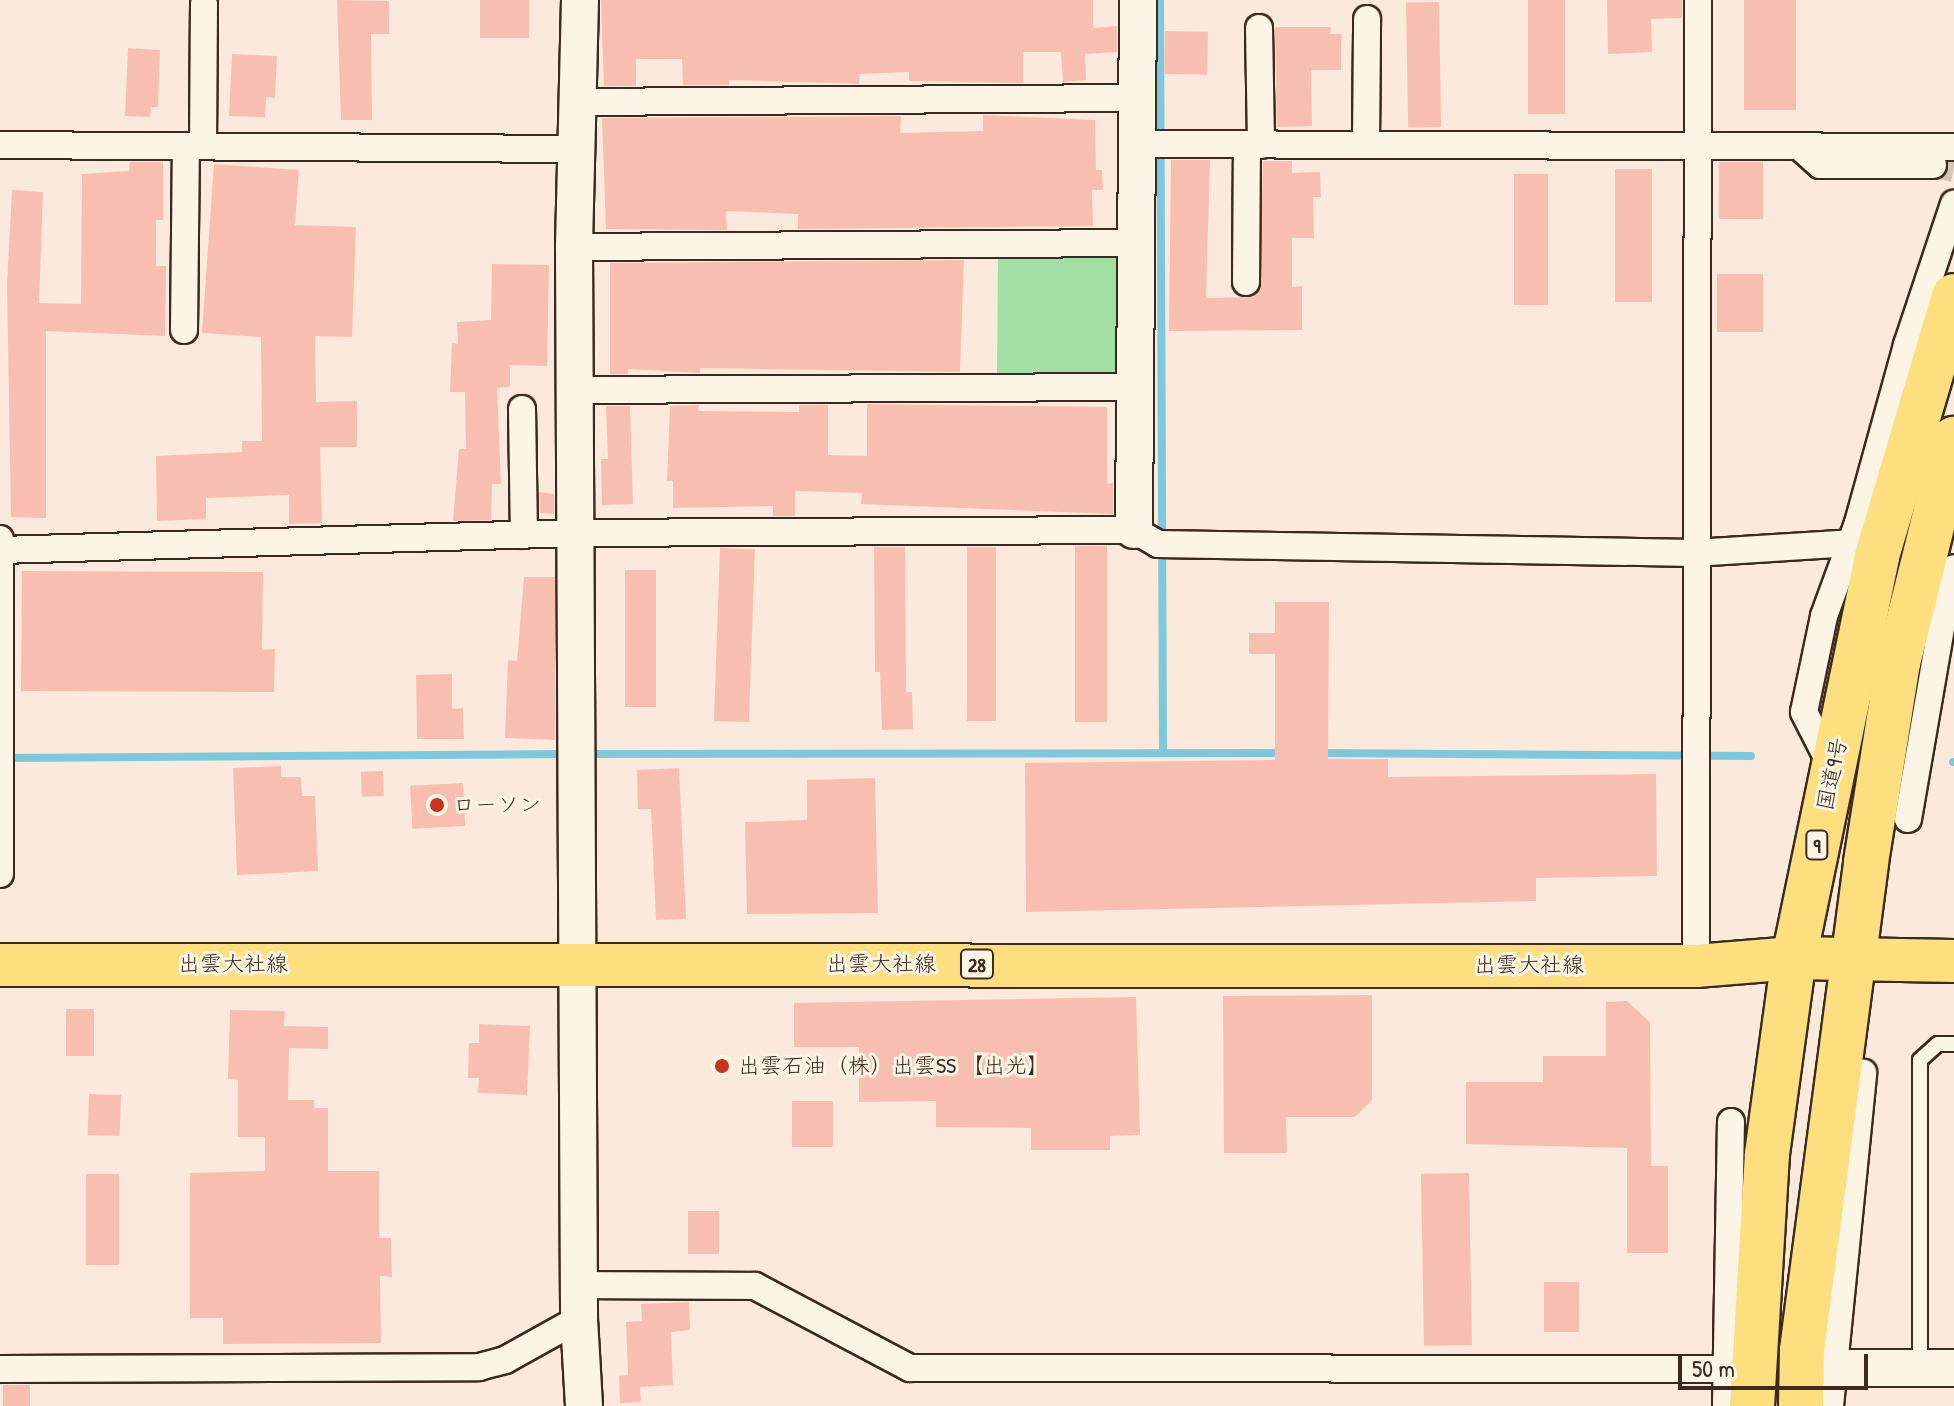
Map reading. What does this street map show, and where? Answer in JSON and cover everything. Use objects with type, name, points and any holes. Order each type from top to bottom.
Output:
[{"type":"highway","name":"国道9号","points":[[1752,1406],[1767,1154],[1794,958],[1877,556],[1954,296]]},
{"type":"highway","name":"国道9号","points":[[1801,1406],[1802,1350],[1852,1095],[1853,961],[1898,663],[1954,439]]},
{"type":"main road","name":"出雲大社線","points":[[0,965],[1696,966],[1794,958],[1954,961]]},
{"type":"street","points":[[580,0],[574,247],[578,533],[579,1302],[584,1406]]},
{"type":"street","points":[[1134,530],[1138,387],[1138,0]]},
{"type":"street","points":[[1696,966],[1694,553],[1698,0]]},
{"type":"street","points":[[184,330],[204,4]]},
{"type":"street","points":[[1366,145],[1367,19]]},
{"type":"street","points":[[1246,282],[1259,28]]},
{"type":"street","points":[[577,102],[1136,98]]},
{"type":"street","points":[[1136,144],[1954,147]]},
{"type":"street","points":[[0,145],[576,149]]},
{"type":"street","points":[[1800,147],[1820,165],[1933,165]]},
{"type":"street","points":[[1833,769],[1804,712],[1824,616],[1851,543],[1907,345],[1954,204]]},
{"type":"street","points":[[574,247],[1136,243]]},
{"type":"street","points":[[1907,345],[1923,400]]},
{"type":"street","points":[[575,390],[1138,387]]},
{"type":"street","points":[[522,409],[524,535]]},
{"type":"street","points":[[0,550],[578,533],[1134,530],[1158,544],[1694,553],[1851,543]]},
{"type":"street","points":[[0,539],[0,874]]},
{"type":"street","points":[[1908,819],[1954,568]]},
{"type":"street","points":[[1898,663],[1942,623]]},
{"type":"street","points":[[1830,1406],[1852,1095]]},
{"type":"street","points":[[1726,1406],[1731,1122]]},
{"type":"street","points":[[1727,1287],[1762,1242]]},
{"type":"street","points":[[0,1369],[479,1367],[505,1360],[579,1302],[755,1286],[910,1368],[1727,1369]]},
{"type":"street","points":[[1831,1368],[1937,1368]]},
{"type":"lane","points":[[1937,1368],[1920,1060],[1938,1044],[1954,1044]]},
{"type":"green space","points":[[1124,256],[1127,364],[1113,376],[997,374],[998,257]]},
{"type":"building","points":[[337,0],[389,1],[389,34],[371,34],[372,120],[341,120]]},
{"type":"building","points":[[480,0],[529,0],[529,38],[480,38]]},
{"type":"building","points":[[601,0],[1093,0],[1093,28],[1117,26],[1117,52],[1085,54],[1086,80],[1063,82],[1061,52],[1023,52],[1023,83],[909,81],[909,72],[859,74],[859,84],[729,80],[729,85],[683,85],[682,59],[636,59],[636,86],[604,86]]},
{"type":"building","points":[[1528,0],[1565,0],[1565,114],[1528,114]]},
{"type":"building","points":[[1607,0],[1682,0],[1682,18],[1651,19],[1652,52],[1608,54]]},
{"type":"building","points":[[1744,0],[1796,0],[1796,110],[1744,110]]},
{"type":"building","points":[[1439,2],[1441,127],[1408,128],[1406,3]]},
{"type":"building","points":[[1275,27],[1331,27],[1330,34],[1341,34],[1341,70],[1311,70],[1312,126],[1277,127]]},
{"type":"building","points":[[1165,31],[1208,32],[1207,75],[1164,74]]},
{"type":"building","points":[[128,48],[160,50],[158,107],[151,107],[150,117],[125,116]]},
{"type":"building","points":[[232,54],[277,56],[275,98],[266,97],[265,117],[229,116]]},
{"type":"building","points":[[983,115],[1095,120],[1096,170],[1102,170],[1103,190],[1092,190],[1093,226],[798,229],[798,214],[726,211],[727,230],[606,229],[602,118],[901,116],[900,133],[983,131]]},
{"type":"building","points":[[1171,160],[1210,160],[1206,298],[1254,297],[1260,289],[1263,161],[1292,161],[1292,173],[1320,172],[1321,197],[1313,197],[1314,238],[1292,238],[1292,287],[1302,286],[1302,330],[1169,331]]},
{"type":"building","points":[[130,162],[163,162],[163,220],[156,220],[156,266],[166,266],[165,336],[46,331],[46,518],[11,517],[7,285],[12,190],[43,192],[39,303],[81,304],[82,174],[129,171]]},
{"type":"building","points":[[1719,162],[1763,162],[1763,219],[1719,219]]},
{"type":"building","points":[[214,164],[299,170],[295,225],[356,227],[352,337],[315,336],[316,402],[357,401],[357,447],[320,447],[322,523],[289,524],[289,495],[206,498],[206,519],[157,521],[156,456],[242,452],[242,441],[262,441],[261,337],[202,333]]},
{"type":"building","points":[[1615,169],[1652,169],[1652,302],[1615,302]]},
{"type":"building","points":[[1514,174],[1548,174],[1548,305],[1514,305]]},
{"type":"building","points":[[964,260],[960,372],[700,368],[700,373],[628,369],[628,374],[610,374],[610,263]]},
{"type":"building","points":[[492,264],[549,265],[547,366],[510,365],[510,387],[497,388],[501,484],[492,484],[491,520],[453,521],[459,449],[466,449],[465,392],[450,392],[452,343],[458,344],[457,322],[491,320]]},
{"type":"building","points":[[1717,274],[1763,274],[1763,332],[1717,332]]},
{"type":"building","points":[[867,404],[1107,407],[1107,484],[1113,483],[1113,514],[861,504],[862,493],[795,491],[795,516],[773,516],[773,506],[673,508],[673,481],[667,481],[670,406],[699,405],[698,411],[799,412],[799,405],[828,405],[828,455],[867,456]]},
{"type":"building","points":[[606,406],[630,406],[633,504],[602,505],[601,459],[608,459]]},
{"type":"building","points":[[539,492],[554,494],[554,514],[540,513]]},
{"type":"building","points":[[1075,546],[1107,546],[1107,722],[1075,722]]},
{"type":"building","points":[[874,547],[905,547],[906,692],[912,692],[913,729],[882,730],[880,672],[875,672]]},
{"type":"building","points":[[967,547],[996,547],[996,721],[967,721]]},
{"type":"building","points":[[720,548],[755,549],[749,722],[714,721]]},
{"type":"building","points":[[625,570],[656,570],[656,707],[625,707]]},
{"type":"building","points":[[22,571],[263,572],[262,650],[275,649],[274,692],[21,691]]},
{"type":"building","points":[[524,577],[555,577],[555,740],[505,738],[508,660],[517,661]]},
{"type":"building","points":[[1275,602],[1329,602],[1328,759],[1388,759],[1388,777],[1656,774],[1657,876],[1536,878],[1536,901],[1026,912],[1025,763],[1275,760],[1275,654],[1249,654],[1249,633],[1275,633]]},
{"type":"building","points":[[452,674],[452,709],[463,708],[464,739],[417,739],[416,675]]},
{"type":"building","points":[[281,766],[281,777],[301,777],[302,796],[315,796],[318,871],[237,875],[233,768]]},
{"type":"building","points":[[679,768],[686,919],[656,920],[651,809],[638,809],[637,770]]},
{"type":"building","points":[[383,771],[384,796],[362,797],[361,772]]},
{"type":"building","points":[[875,778],[878,913],[747,914],[745,822],[807,820],[807,780]]},
{"type":"building","name":"ローソン","points":[[463,783],[465,826],[412,829],[410,786]]},
{"type":"building","points":[[1372,995],[1372,1100],[1355,1117],[1286,1117],[1287,1153],[1224,1153],[1223,996]]},
{"type":"building","points":[[1136,997],[1140,1135],[1110,1136],[1110,1150],[1031,1150],[1031,1128],[936,1127],[936,1101],[859,1102],[859,1047],[794,1047],[794,1003]]},
{"type":"building","points":[[1627,1001],[1650,1022],[1651,1166],[1668,1166],[1668,1253],[1627,1253],[1627,1148],[1466,1144],[1466,1082],[1543,1082],[1543,1056],[1606,1056],[1606,1002]]},
{"type":"building","points":[[66,1009],[94,1009],[94,1056],[66,1056]]},
{"type":"building","points":[[230,1010],[285,1011],[284,1026],[328,1027],[328,1049],[289,1048],[288,1100],[314,1100],[314,1108],[328,1108],[328,1171],[379,1171],[379,1238],[391,1238],[392,1277],[380,1276],[381,1343],[223,1344],[223,1318],[190,1318],[190,1173],[265,1171],[265,1137],[238,1137],[238,1080],[228,1079]]},
{"type":"building","points":[[479,1024],[530,1026],[527,1095],[478,1093],[479,1078],[468,1078],[469,1043],[479,1043]]},
{"type":"building","points":[[89,1094],[121,1095],[120,1136],[88,1135]]},
{"type":"building","points":[[792,1101],[833,1101],[833,1147],[792,1147]]},
{"type":"building","points":[[1469,1173],[1472,1345],[1424,1346],[1421,1174]]},
{"type":"building","points":[[86,1174],[119,1174],[119,1265],[86,1265]]},
{"type":"building","points":[[688,1211],[719,1211],[719,1254],[688,1254]]},
{"type":"building","points":[[1544,1282],[1579,1282],[1579,1332],[1544,1332]]},
{"type":"building","points":[[689,1302],[690,1330],[671,1332],[673,1385],[640,1387],[641,1402],[620,1403],[619,1376],[628,1375],[626,1322],[642,1321],[641,1304]]},
{"type":"building","points":[[3,1385],[30,1385],[30,1406],[3,1406]]},
{"type":"waterway","points":[[1160,0],[1163,752]]},
{"type":"waterway","points":[[584,754],[1282,753]]},
{"type":"waterway","points":[[1320,753],[1751,756]]},
{"type":"waterway","points":[[4,758],[566,754]]},
{"type":"tunnel","points":[[1933,165],[1954,169]]},
{"type":"place","name":"ローソン","points":[[437,805]]},
{"type":"place","name":"出雲石油（株）出雲SS 【出光】","points":[[722,1066]]}]
